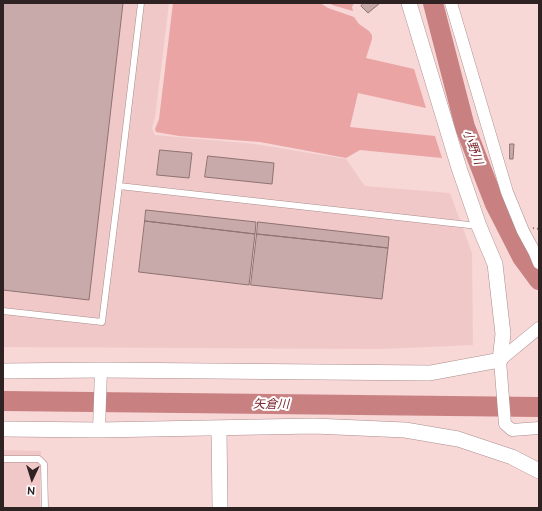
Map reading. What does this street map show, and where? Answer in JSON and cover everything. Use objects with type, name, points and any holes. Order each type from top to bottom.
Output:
[{"type":"street","points":[[409,3],[459,168],[479,226],[496,264],[503,334],[500,360],[505,424],[512,430],[539,428]]},
{"type":"street","points":[[451,3],[507,192],[523,231],[539,263]]},
{"type":"street","points":[[3,371],[101,376],[430,373],[500,360],[539,328]]},
{"type":"street","points":[[99,423],[101,376]]},
{"type":"street","points":[[3,429],[99,423],[219,428],[314,426],[404,430],[458,439],[512,457],[539,471]]},
{"type":"street","points":[[219,428],[220,508]]},
{"type":"lane","points":[[3,311],[102,322],[141,3]]},
{"type":"lane","points":[[119,186],[479,226]]},
{"type":"lane","points":[[3,459],[39,459],[44,464],[45,508]]},
{"type":"shaded area","points":[[3,3],[169,3],[155,118],[152,128],[155,135],[255,144],[346,159],[365,186],[450,193],[472,253],[473,345],[382,349],[3,347]]},
{"type":"shaded area","points":[[173,3],[320,3],[328,8],[354,17],[359,24],[372,35],[366,58],[414,69],[426,108],[358,93],[350,127],[435,136],[442,158],[360,150],[346,158],[260,142],[179,136],[156,132],[155,129],[159,119]]},
{"type":"shaded area","points":[[330,3],[354,3],[352,7],[353,11],[332,5]]},
{"type":"shaded area","points":[[3,450],[41,451],[40,508],[3,508]]},
{"type":"building","points":[[3,3],[123,3],[89,300],[3,290]]},
{"type":"building","points":[[364,3],[380,3],[368,13],[361,6]]},
{"type":"building","points":[[510,144],[514,144],[513,159],[510,159]]},
{"type":"building","points":[[160,150],[192,153],[189,178],[157,175]]},
{"type":"building","points":[[208,156],[274,163],[272,184],[205,177]]},
{"type":"building","points":[[146,210],[256,222],[255,234],[145,221]]},
{"type":"building","points":[[145,221],[255,234],[249,285],[139,272]]},
{"type":"building","points":[[258,222],[389,237],[388,248],[257,234]]},
{"type":"building","points":[[257,234],[388,248],[382,299],[251,285]]},
{"type":"waterway","name":"小野川","points":[[433,3],[465,127],[495,204],[522,257],[539,280]]},
{"type":"waterway","name":"矢倉川","points":[[3,401],[539,407]]}]
